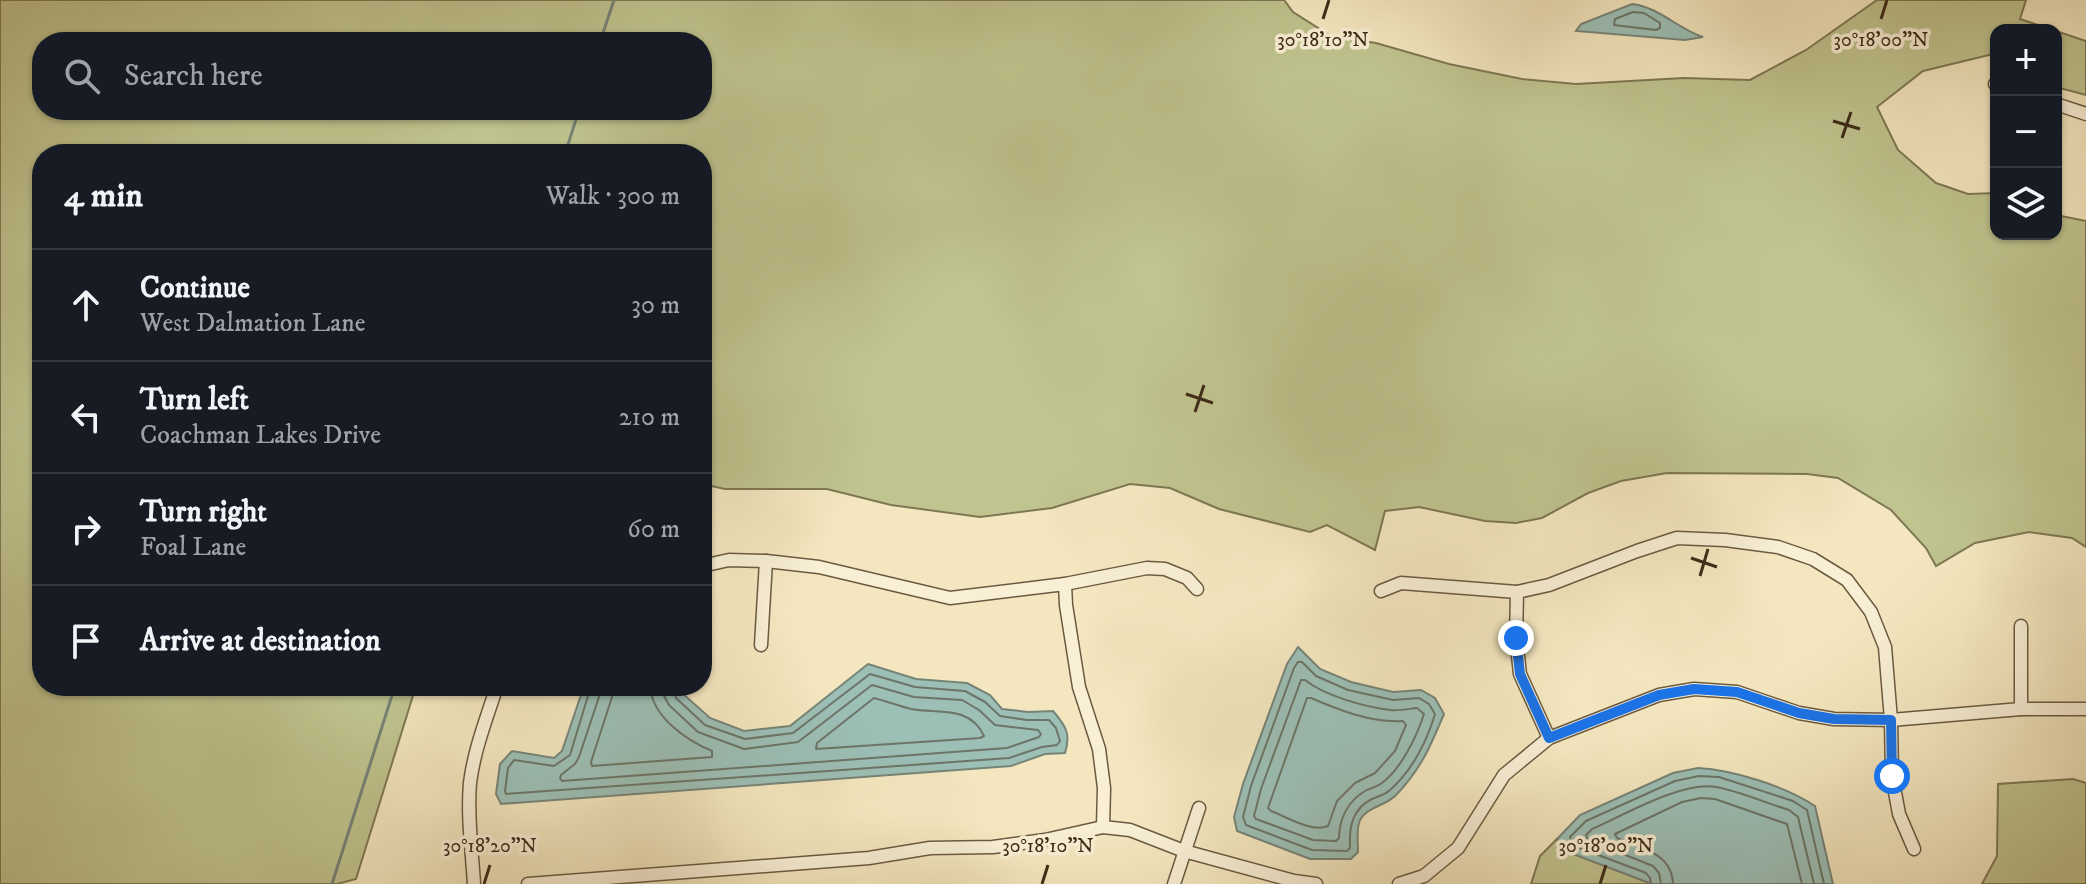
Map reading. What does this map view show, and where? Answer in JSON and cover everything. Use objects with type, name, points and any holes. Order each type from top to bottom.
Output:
[{"type":"street","points":[[2062,106],[2086,114]]},
{"type":"street","points":[[1381,591],[1401,583],[1517,592],[1549,585],[1677,538],[1778,547],[1813,559],[1847,580],[1871,612],[1885,647],[1892,776],[1899,814],[1914,849]]},
{"type":"street","points":[[712,564],[729,560],[766,561],[819,567],[950,598],[1065,584],[1147,568],[1165,569],[1187,578],[1197,589]]},
{"type":"street","points":[[761,645],[766,561]]},
{"type":"street","points":[[1065,584],[1079,687],[1099,749],[1104,788],[1103,827]]},
{"type":"street","points":[[1517,592],[1516,638],[1520,674],[1549,738]]},
{"type":"street","points":[[2021,626],[2021,709]]},
{"type":"street","points":[[1399,884],[1426,880],[1458,848],[1504,775],[1549,738],[1659,695],[1694,689],[1737,692],[1799,713],[1891,720],[2021,709],[2086,709]]},
{"type":"street","points":[[474,884],[470,783],[494,696]]},
{"type":"street","points":[[1174,884],[1199,808]]},
{"type":"street","points":[[528,884],[869,858],[930,848],[993,847],[1045,840],[1103,827],[1130,830],[1184,851],[1294,881],[1316,884]]},
{"type":"green space","points":[[0,0],[1284,0],[1293,12],[1331,36],[1376,43],[1449,64],[1522,79],[1576,84],[1684,78],[1750,80],[1806,50],[1877,0],[2026,0],[2020,19],[2035,24],[1990,24],[1990,55],[1923,71],[1877,107],[1898,150],[1936,183],[1968,194],[1990,193],[1990,240],[2062,240],[2062,216],[2086,221],[2086,547],[2072,538],[2029,532],[1975,543],[1936,566],[1926,548],[1891,510],[1838,478],[1807,474],[1667,473],[1621,481],[1588,493],[1542,518],[1516,523],[1485,521],[1419,507],[1385,511],[1375,550],[1327,525],[1310,532],[1219,509],[1170,488],[1130,484],[1052,508],[980,517],[891,505],[827,489],[725,489],[712,486],[712,144],[32,144],[32,696],[413,696],[356,879],[337,884],[0,884]]},
{"type":"green space","points":[[2062,33],[2086,41],[2086,95],[2062,89]]},
{"type":"green space","points":[[2073,779],[2086,783],[2086,884],[1982,884],[1997,856],[1998,784]]},
{"type":"green space","points":[[1557,839],[1573,854],[1652,884],[1531,884],[1540,856]]},
{"type":"water","points":[[1632,4],[1651,9],[1703,37],[1685,40],[1576,31],[1581,24]]},
{"type":"water","points":[[1298,647],[1320,669],[1351,682],[1393,692],[1421,690],[1435,698],[1444,714],[1424,757],[1405,785],[1392,799],[1363,815],[1358,832],[1358,852],[1351,859],[1310,859],[1237,831],[1234,817],[1243,784],[1287,664]]},
{"type":"water","points":[[868,664],[916,679],[967,683],[990,695],[1002,709],[1053,711],[1066,730],[1067,741],[1065,753],[1045,754],[1011,766],[501,804],[496,794],[500,764],[512,751],[554,758],[562,751],[581,696],[685,696],[710,718],[744,731],[790,726]]},
{"type":"water","points":[[1698,768],[1758,780],[1815,806],[1833,884],[1652,884],[1573,854],[1557,839],[1580,815],[1673,773]]},
{"type":"waterway","points":[[603,32],[614,0]]},
{"type":"waterway","points":[[568,144],[576,120]]},
{"type":"waterway","points":[[332,884],[392,696]]},
{"type":"route","points":[[1516,638],[1520,674],[1549,738],[1659,695],[1694,689],[1737,692],[1799,713],[1834,719],[1891,720],[1892,776]]}]
